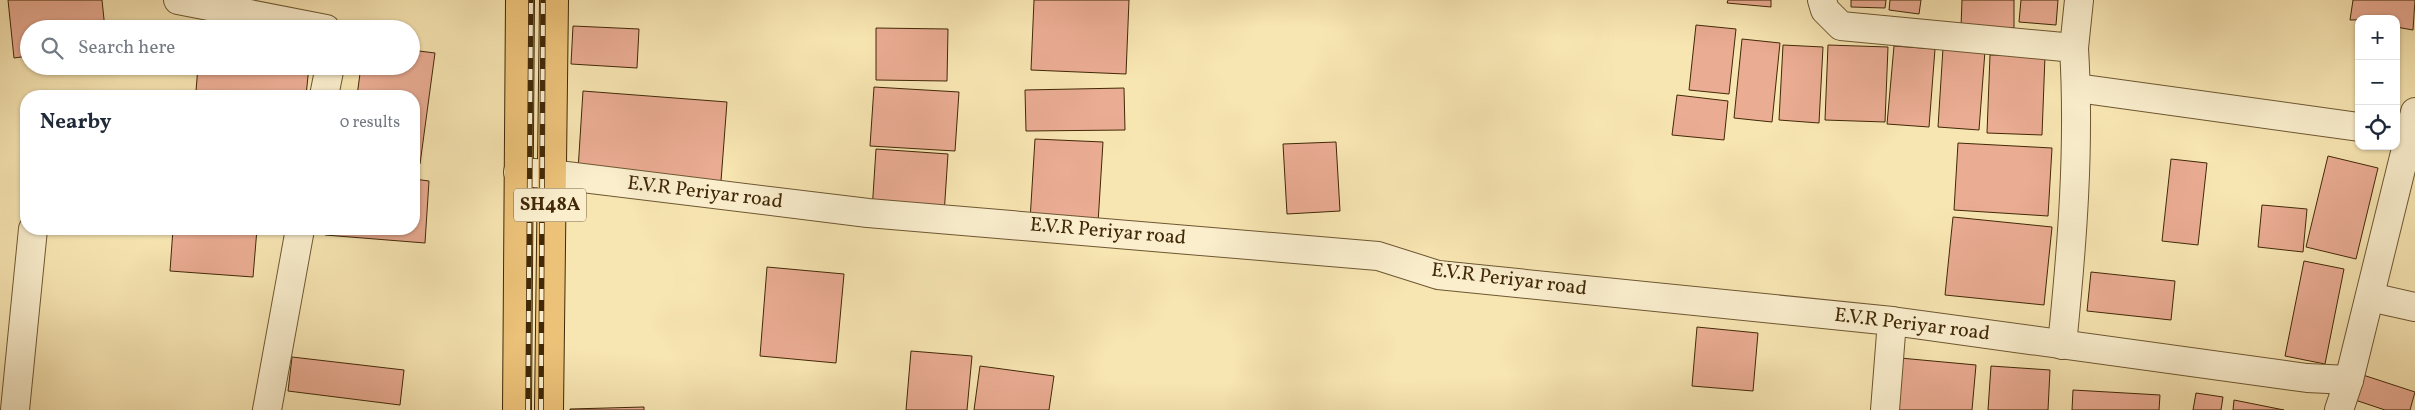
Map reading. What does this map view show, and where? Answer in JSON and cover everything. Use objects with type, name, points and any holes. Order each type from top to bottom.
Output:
[{"type":"main road","name":"SH48A","points":[[516,410],[520,0]]},
{"type":"main road","name":"SH48A","points":[[549,410],[550,174],[554,0]]},
{"type":"street","points":[[178,0],[280,20]]},
{"type":"street","points":[[1822,0],[1825,10],[1841,26],[2074,48]]},
{"type":"street","points":[[2062,345],[2073,240],[2077,88],[2074,48],[2079,0]]},
{"type":"street","points":[[325,90],[328,75]]},
{"type":"street","points":[[2077,88],[2355,126]]},
{"type":"street","points":[[2339,410],[2349,380],[2370,297],[2409,128]]},
{"type":"street","name":"E.V.R Periyar road","points":[[518,172],[550,174],[868,213],[1378,256],[1438,274],[1892,321],[2307,378],[2349,380]]},
{"type":"street","points":[[15,410],[32,235]]},
{"type":"street","points":[[268,410],[299,235]]},
{"type":"street","points":[[2370,297],[2415,307]]},
{"type":"street","points":[[1884,410],[1892,321]]},
{"type":"building","points":[[8,0],[102,0],[104,20],[20,20],[20,57],[14,58]]},
{"type":"building","points":[[1034,0],[1129,0],[1126,74],[1031,70]]},
{"type":"building","points":[[1728,0],[1771,0],[1771,7],[1727,3]]},
{"type":"building","points":[[1851,0],[1886,0],[1885,8],[1851,7]]},
{"type":"building","points":[[1890,0],[1921,0],[1919,14],[1889,10]]},
{"type":"building","points":[[1962,0],[2014,0],[2014,28],[1961,27]]},
{"type":"building","points":[[2021,0],[2058,0],[2056,25],[2019,22]]},
{"type":"building","points":[[2353,0],[2415,0],[2413,30],[2400,28],[2400,15],[2355,15],[2355,20],[2350,20]]},
{"type":"building","points":[[1696,25],[1736,29],[1729,94],[1689,90]]},
{"type":"building","points":[[573,26],[639,29],[637,68],[571,64]]},
{"type":"building","points":[[876,28],[948,29],[947,81],[876,80]]},
{"type":"building","points":[[1742,39],[1780,43],[1772,122],[1734,118]]},
{"type":"building","points":[[1783,45],[1823,47],[1819,123],[1779,120]]},
{"type":"building","points":[[1828,45],[1888,47],[1885,122],[1825,120]]},
{"type":"building","points":[[1894,46],[1935,49],[1929,127],[1887,124]]},
{"type":"building","points":[[1943,48],[1985,51],[1979,130],[1938,127]]},
{"type":"building","points":[[420,51],[435,53],[420,164],[420,90],[358,90],[360,75],[420,75]]},
{"type":"building","points":[[1990,55],[2045,56],[2042,135],[1987,133]]},
{"type":"building","points":[[197,75],[308,75],[307,90],[196,90]]},
{"type":"building","points":[[874,87],[959,92],[955,151],[870,146]]},
{"type":"building","points":[[1124,88],[1125,130],[1026,131],[1025,90]]},
{"type":"building","points":[[583,91],[727,102],[721,181],[578,170]]},
{"type":"building","points":[[1677,95],[1728,101],[1724,140],[1672,135]]},
{"type":"building","points":[[1035,139],[1103,142],[1098,223],[1030,220]]},
{"type":"building","points":[[1336,142],[1340,211],[1287,214],[1283,144]]},
{"type":"building","points":[[1958,143],[2052,148],[2048,216],[1954,210]]},
{"type":"building","points":[[876,149],[948,154],[944,215],[872,211]]},
{"type":"building","points":[[2328,156],[2378,168],[2356,259],[2306,247]]},
{"type":"building","points":[[2171,159],[2207,163],[2198,245],[2162,241]]},
{"type":"building","points":[[420,180],[429,181],[425,243],[325,235],[420,235]]},
{"type":"building","points":[[2262,205],[2307,209],[2303,252],[2258,247]]},
{"type":"building","points":[[1953,217],[2052,227],[2044,305],[1945,295]]},
{"type":"building","points":[[173,235],[256,235],[253,277],[170,271]]},
{"type":"building","points":[[2304,261],[2344,269],[2325,364],[2285,356]]},
{"type":"building","points":[[767,267],[844,274],[836,363],[760,356]]},
{"type":"building","points":[[2091,272],[2175,281],[2171,320],[2087,311]]},
{"type":"building","points":[[1697,327],[1758,333],[1753,391],[1692,386]]},
{"type":"building","points":[[911,351],[972,356],[967,410],[906,410]]},
{"type":"building","points":[[292,357],[404,370],[400,405],[288,391]]},
{"type":"building","points":[[1900,358],[1976,365],[1972,410],[1896,410]]},
{"type":"building","points":[[980,366],[1054,376],[1049,410],[974,410]]},
{"type":"building","points":[[1991,366],[2050,370],[2048,410],[1988,410]]},
{"type":"building","points":[[2363,375],[2415,392],[2410,410],[2385,410],[2355,400]]},
{"type":"building","points":[[2073,390],[2160,395],[2159,410],[2072,410]]},
{"type":"building","points":[[2196,393],[2223,397],[2221,410],[2193,410]]},
{"type":"building","points":[[2234,400],[2284,410],[2233,410]]},
{"type":"building","points":[[644,407],[644,410],[570,410],[570,409]]},
{"type":"railway","points":[[528,410],[531,0]]},
{"type":"railway","points":[[541,410],[543,0]]}]
